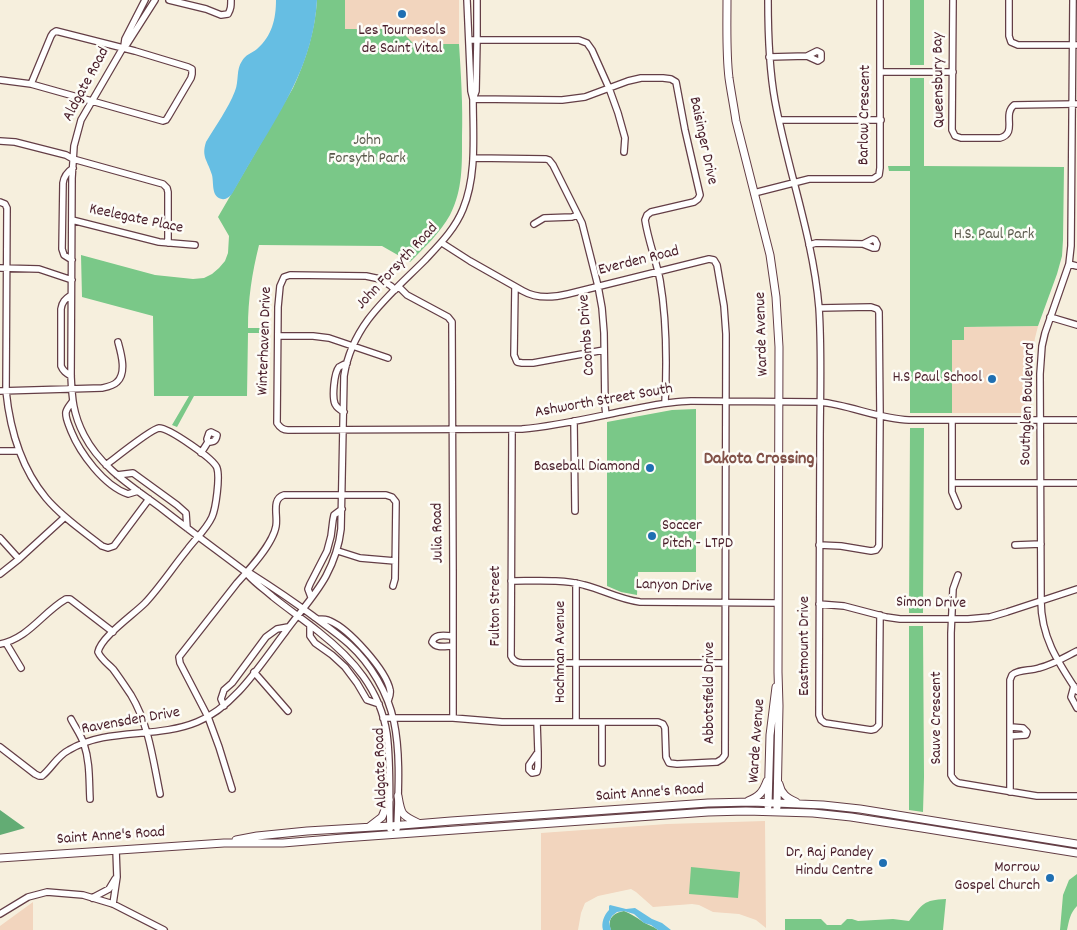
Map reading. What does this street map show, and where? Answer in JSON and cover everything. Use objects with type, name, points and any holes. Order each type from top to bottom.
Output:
[{"type":"main road","name":"Warde Avenue","points":[[727,0],[729,77],[736,121],[770,255],[776,296],[779,338],[779,706],[776,812]]},
{"type":"main road","name":"Warde Avenue","points":[[768,812],[770,735],[778,672]]},
{"type":"main road","points":[[777,774],[779,786],[785,796],[804,804]]},
{"type":"main road","points":[[734,803],[758,796],[769,779]]},
{"type":"main road","points":[[398,796],[400,808],[405,816],[421,824]]},
{"type":"main road","points":[[369,827],[382,817],[389,800]]},
{"type":"main road","name":"Saint Anne's Road","points":[[224,843],[250,837],[288,832],[708,803],[777,803],[860,809],[1077,844]]},
{"type":"main road","name":"Saint Anne's Road","points":[[0,858],[224,843],[283,843],[734,811],[814,813],[879,821],[1077,853]]},
{"type":"street","name":"Aldgate Road","points":[[145,0],[125,39],[123,47],[91,101],[77,132],[73,159],[72,220],[71,376],[72,402],[75,414],[84,436],[96,455],[116,475],[247,573],[287,597],[316,619],[333,622],[362,646],[379,669],[388,684],[390,692],[388,702],[393,718],[397,751],[398,796],[394,834]]},
{"type":"street","name":"Aldgate Road","points":[[123,47],[127,44],[155,0]]},
{"type":"street","points":[[169,0],[206,9],[221,15],[230,12],[231,0]]},
{"type":"street","name":"John Forsyth Road","points":[[297,616],[325,578],[338,551],[342,530],[344,376],[353,346],[366,321],[442,243],[453,228],[463,208],[470,181],[472,158],[473,99],[471,91],[467,0]]},
{"type":"street","name":"John Forsyth Road","points":[[473,99],[476,90],[476,0]]},
{"type":"street","points":[[768,0],[769,56],[772,83],[809,245],[819,308],[820,402]]},
{"type":"street","name":"Barlow Crescent","points":[[754,193],[794,182],[816,179],[876,178],[880,170],[880,0]]},
{"type":"street","name":"Queensbury Bay","points":[[953,0],[952,130],[955,136],[961,138],[1004,137],[1009,130],[1009,110],[1014,104],[1074,104]]},
{"type":"street","points":[[1009,0],[1009,36],[1011,42],[1018,45],[1074,45]]},
{"type":"street","name":"Southglen Boulevard","points":[[1072,0],[1075,163],[1071,246],[1069,264],[1042,346],[1040,374],[1040,483],[1042,615],[1048,641],[1057,660],[1075,688],[1071,697],[1077,708]]},
{"type":"street","points":[[0,80],[31,84],[160,121],[166,120],[191,78],[192,69],[123,47],[56,31],[51,36],[31,84]]},
{"type":"street","points":[[469,40],[584,41],[587,43],[609,88],[618,113],[625,138],[624,152]]},
{"type":"street","points":[[769,56],[806,56]]},
{"type":"street","points":[[880,72],[952,72]]},
{"type":"street","name":"Baisinger Drive","points":[[473,99],[562,100],[585,97],[628,81],[649,78],[671,79],[677,84],[684,130],[700,195],[694,202],[651,212],[646,218],[658,272],[666,327],[665,403]]},
{"type":"street","points":[[779,120],[880,120]]},
{"type":"street","points":[[0,140],[68,156],[166,185],[168,192],[168,243]]},
{"type":"street","name":"Coombs Drive","points":[[472,158],[546,159],[549,160],[556,171],[584,231],[598,286],[603,317],[606,415]]},
{"type":"street","name":"Aldgate Road","points":[[72,260],[64,255],[62,249],[62,192],[64,178],[68,171],[73,168]]},
{"type":"street","points":[[0,202],[5,204],[7,208],[3,268],[3,391],[18,451],[47,499],[64,517],[102,546],[108,548],[114,546],[149,499]]},
{"type":"street","points":[[534,224],[544,218],[572,218],[578,216]]},
{"type":"street","name":"Keelegate Place","points":[[72,220],[156,241],[195,245]]},
{"type":"street","name":"Everden Road","points":[[442,243],[470,262],[529,294],[549,297],[709,259],[716,262],[722,288],[725,320],[726,401]]},
{"type":"street","points":[[809,245],[816,243],[862,244]]},
{"type":"street","points":[[1069,264],[1077,266]]},
{"type":"street","points":[[3,268],[39,269],[72,280]]},
{"type":"street","name":"Winterhaven Drive","points":[[343,430],[288,430],[279,427],[277,423],[278,297],[281,280],[290,275],[366,276],[380,279],[397,288]]},
{"type":"street","points":[[514,286],[514,358],[517,362],[537,362],[604,350]]},
{"type":"street","name":"Julia Road","points":[[397,288],[448,317],[452,322],[454,571],[452,718]]},
{"type":"street","name":"Aldgate Road","points":[[71,376],[64,372],[61,366],[61,309],[66,298],[72,295]]},
{"type":"street","points":[[819,308],[871,307],[879,312],[880,415],[880,542],[878,547],[876,550],[871,551],[845,546],[819,545]]},
{"type":"street","points":[[1050,317],[1077,325]]},
{"type":"street","points":[[278,336],[321,336],[388,358]]},
{"type":"street","points":[[3,391],[72,390],[112,386],[119,381],[122,372],[121,352],[118,342]]},
{"type":"street","name":"John Forsyth Road","points":[[344,412],[334,402],[335,375],[340,366],[347,363]]},
{"type":"street","name":"Ashworth Street South","points":[[343,430],[512,430],[543,427],[678,401],[820,402],[898,420],[1077,420]]},
{"type":"street","name":"Abbotsfield Drive","points":[[384,718],[452,718],[495,722],[656,722],[663,724],[666,728],[666,759],[672,764],[720,761],[725,755],[726,401]]},
{"type":"street","name":"Aldgate Road","points":[[72,402],[66,413],[68,424],[88,461],[118,490],[128,494],[138,491]]},
{"type":"street","name":"Eastmount Drive","points":[[820,402],[819,715],[821,720],[828,723],[871,730],[879,725],[880,616]]},
{"type":"street","points":[[574,421],[575,511]]},
{"type":"street","points":[[952,421],[952,492],[958,506]]},
{"type":"street","points":[[106,465],[133,444],[160,428],[177,436],[217,467],[216,508],[207,526],[144,604],[102,642],[98,652],[118,676],[142,717],[150,743],[160,794]]},
{"type":"street","name":"Fulton Street","points":[[512,430],[512,658],[520,663],[725,663]]},
{"type":"street","points":[[201,453],[208,442]]},
{"type":"street","points":[[0,451],[18,451]]},
{"type":"street","points":[[116,475],[133,473],[176,505],[186,513],[187,528]]},
{"type":"street","points":[[952,483],[1077,483]]},
{"type":"street","points":[[232,789],[208,717],[179,660],[263,551],[276,525],[277,501],[284,495],[389,495],[396,502],[395,579],[393,586]]},
{"type":"street","name":"John Forsyth Road","points":[[312,597],[308,589],[327,551],[334,515],[342,509]]},
{"type":"street","points":[[0,574],[64,517]]},
{"type":"street","points":[[0,538],[19,559]]},
{"type":"street","points":[[1015,545],[1041,544]]},
{"type":"street","points":[[338,551],[360,558],[395,561]]},
{"type":"street","name":"Aldgate Road","points":[[247,573],[297,616],[333,643],[350,659],[369,684],[384,718],[387,735],[389,800],[394,826]]},
{"type":"street","name":"Sauve Crescent","points":[[958,575],[952,589],[951,775],[959,783],[1010,792],[1043,796],[1077,796]]},
{"type":"street","name":"Lanyon Drive","points":[[511,581],[576,583],[620,598],[640,602],[778,602]]},
{"type":"street","name":"Hochman Avenue","points":[[576,583],[576,722]]},
{"type":"street","name":"Simon Drive","points":[[819,604],[844,606],[880,616],[900,619],[952,620],[990,617],[1077,589]]},
{"type":"street","points":[[21,668],[3,643],[23,634],[66,598],[70,599],[113,632]]},
{"type":"street","name":"Ravensden Drive","points":[[0,747],[36,774],[42,776],[66,751],[84,742],[181,728],[208,717],[236,695],[297,616]]},
{"type":"street","name":"Aldgate Road","points":[[310,626],[312,640],[339,661],[357,683],[367,700],[379,704]]},
{"type":"street","name":"Ravensden Drive","points":[[224,706],[221,699],[224,690],[232,683],[266,637],[277,629],[288,627]]},
{"type":"street","points":[[453,636],[438,636],[432,642],[437,646],[453,646]]},
{"type":"street","points":[[1010,792],[1010,680],[1012,675],[1017,671],[1047,666],[1077,651]]},
{"type":"street","points":[[254,672],[288,711]]},
{"type":"street","points":[[71,719],[84,742],[90,772],[90,799]]},
{"type":"street","points":[[537,722],[538,752]]},
{"type":"street","points":[[602,722],[602,763]]},
{"type":"street","points":[[1011,727],[1023,728],[1027,732],[1024,736],[1011,736]]},
{"type":"street","points":[[113,904],[117,877],[116,850]]},
{"type":"street","points":[[92,898],[108,889],[117,877]]},
{"type":"street","points":[[0,914],[28,897],[47,892],[82,895],[113,904],[164,930]]},
{"type":"shaded area","name":"Les Tournesols de Saint Vital","points":[[345,0],[459,0],[459,44],[414,44],[345,29]]},
{"type":"shaded area","name":"H.S Paul School","points":[[1038,326],[1032,356],[1032,413],[952,413],[952,340],[964,340],[964,327]]},
{"type":"shaded area","points":[[765,821],[766,928],[756,920],[739,914],[713,912],[699,905],[653,907],[631,889],[598,896],[585,903],[578,930],[541,930],[541,833],[667,824]]},
{"type":"shaded area","points":[[33,902],[33,930],[0,930],[0,926]]},
{"type":"green space","name":"John Forsyth Park","points":[[317,0],[345,0],[345,29],[399,29],[414,44],[459,44],[462,157],[460,186],[454,206],[442,228],[410,262],[382,246],[259,245],[251,286],[248,328],[271,328],[271,333],[248,333],[247,396],[194,396],[177,427],[172,425],[189,396],[154,396],[153,316],[82,297],[81,255],[155,275],[193,279],[204,278],[219,268],[225,261],[228,253],[229,236],[218,217],[293,88],[309,45]]},
{"type":"green space","points":[[910,0],[924,0],[924,65],[910,65]]},
{"type":"green space","name":"H.S. Paul Park","points":[[910,78],[924,78],[924,166],[1064,167],[1062,256],[1038,326],[964,327],[964,340],[952,340],[952,413],[910,413],[910,171],[889,171],[888,166],[910,166]]},
{"type":"green space","points":[[696,409],[696,572],[638,572],[637,595],[621,592],[607,586],[607,422],[672,410]]},
{"type":"green space","points":[[910,428],[924,428],[923,613],[909,613]]},
{"type":"green space","points":[[909,626],[923,626],[923,812],[909,810]]},
{"type":"green space","points":[[0,810],[25,828],[0,835]]},
{"type":"green space","points":[[691,867],[740,872],[738,898],[689,894]]},
{"type":"green space","points":[[1077,874],[1077,906],[1071,914],[1067,930],[1060,930],[1063,895],[1069,880]]},
{"type":"green space","points":[[946,899],[943,930],[785,930],[785,919],[821,919],[827,925],[841,925],[847,919],[858,921],[893,919],[909,921],[924,904],[932,900]]},
{"type":"green space","points":[[624,911],[658,930],[611,930],[610,920],[612,917]]},
{"type":"water","points":[[276,0],[317,0],[312,36],[301,69],[287,100],[232,194],[226,199],[218,198],[204,152],[206,142],[232,98],[240,64],[245,57],[262,44],[270,33],[274,20]]},
{"type":"water","points":[[610,905],[626,909],[635,908],[671,930],[658,930],[644,923],[634,914],[624,911],[617,912],[612,916],[609,922],[611,930],[603,930],[603,919]]},
{"type":"place","name":"Les Tournesols de Saint Vital","points":[[402,14]]},
{"type":"place","name":"H.S Paul School","points":[[992,379]]},
{"type":"place","name":"Baseball Diamond","points":[[650,468]]},
{"type":"place","name":"Soccer Pitch - LTPD","points":[[652,536]]},
{"type":"place","name":"Dr, Raj Pandey Hindu Centre","points":[[883,863]]},
{"type":"place","name":"Morrow Gospel Church","points":[[1050,878]]},
{"type":"district","name":"Dakota Crossing","points":[[759,461]]}]
